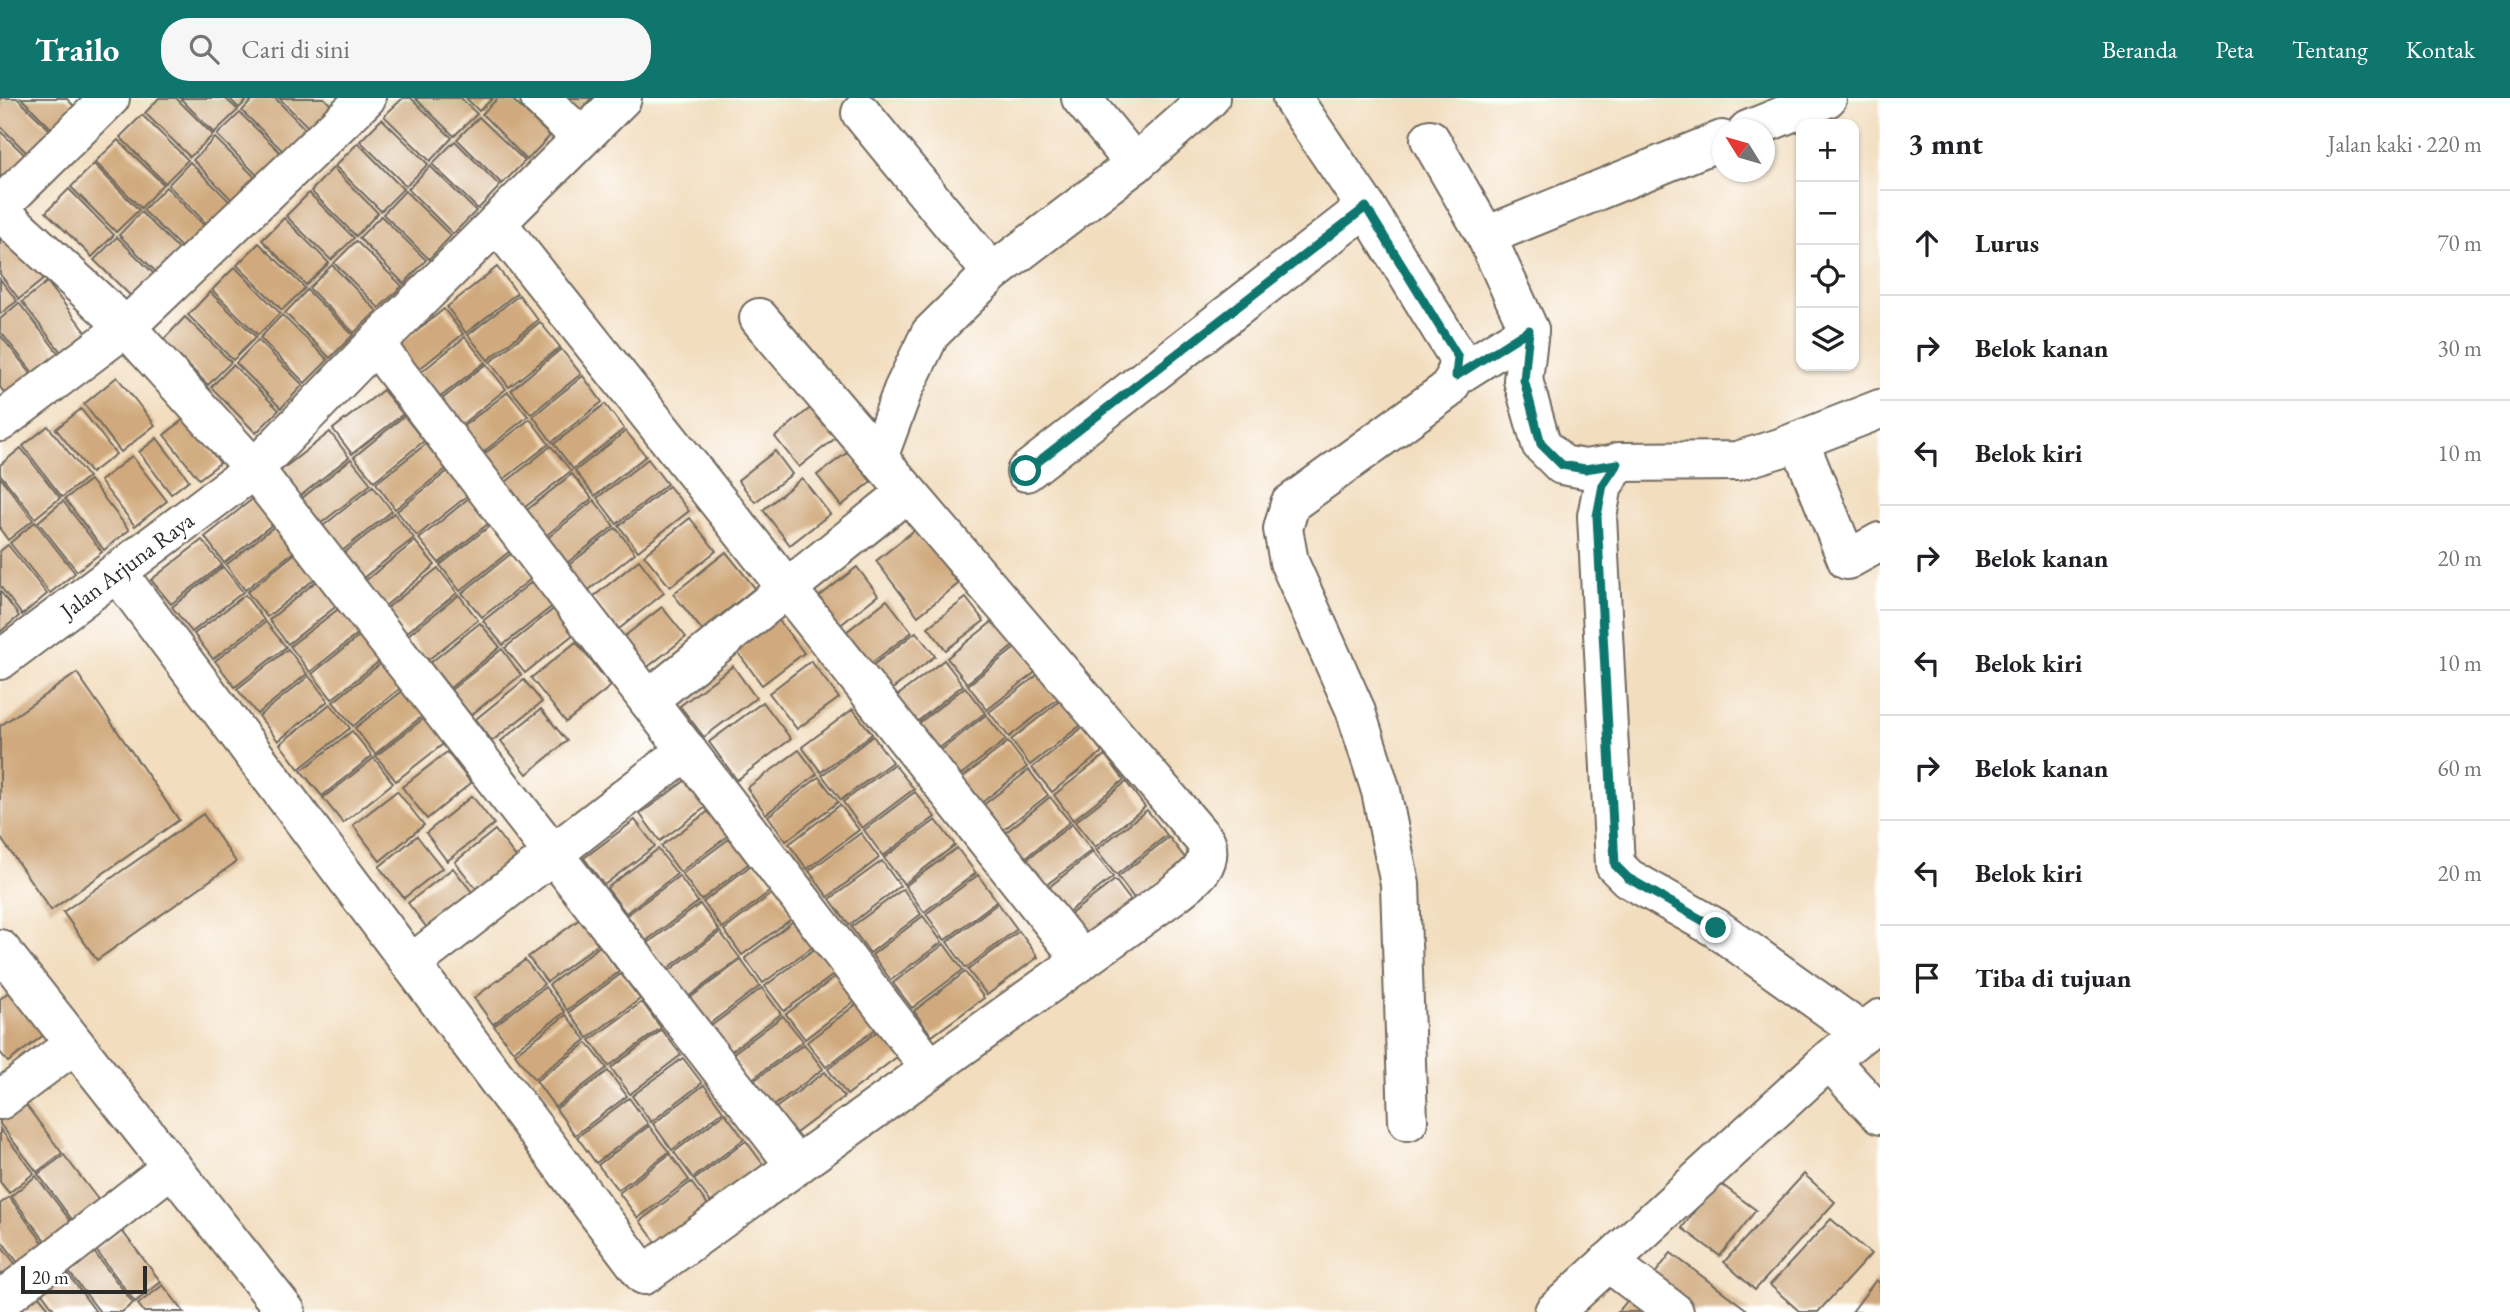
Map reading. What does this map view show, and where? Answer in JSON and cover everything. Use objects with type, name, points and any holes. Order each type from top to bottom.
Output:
[{"type":"street","points":[[110,98],[0,209],[126,327],[254,469],[554,851],[796,1166]]},
{"type":"street","points":[[0,422],[126,327],[366,98]]},
{"type":"street","points":[[540,98],[581,138]]},
{"type":"street","name":"Jalan Arjuna Raya","points":[[0,660],[254,469],[375,344],[622,98]]},
{"type":"street","points":[[1081,98],[1135,164]]},
{"type":"street","points":[[879,455],[903,390],[930,334],[992,273],[1135,164],[1210,98]]},
{"type":"street","points":[[1292,98],[1366,207],[1458,357],[1456,376]]},
{"type":"street","points":[[1775,119],[1826,98]]},
{"type":"street","points":[[861,113],[992,273]]},
{"type":"street","points":[[1430,139],[1486,236],[1529,330],[1524,380],[1541,444],[1562,465],[1585,469],[1619,462],[1737,461],[1799,441],[1880,409]]},
{"type":"street","points":[[1486,236],[1712,144]]},
{"type":"street","points":[[1026,471],[1366,207]]},
{"type":"street","points":[[496,223],[1082,960]]},
{"type":"street","points":[[117,572],[643,1275],[1203,871],[1209,855],[1206,842],[906,493],[879,455],[838,413],[760,318]]},
{"type":"street","points":[[1408,1121],[1400,884],[1381,791],[1355,709],[1289,562],[1283,529],[1290,504],[1428,406],[1447,390],[1456,376],[1529,330]]},
{"type":"street","points":[[375,344],[930,1069]]},
{"type":"street","points":[[1799,441],[1847,560],[1880,542]]},
{"type":"street","points":[[1554,1312],[1829,1060],[1871,1026],[1716,928],[1628,878],[1615,865],[1597,516],[1603,485],[1617,464]]},
{"type":"street","points":[[648,700],[906,493]]},
{"type":"street","points":[[411,964],[687,750]]},
{"type":"street","points":[[0,949],[172,1167],[272,1307]]},
{"type":"street","points":[[0,1100],[74,1044]]},
{"type":"street","points":[[1829,1060],[1880,1115]]},
{"type":"street","points":[[0,1301],[172,1167]]},
{"type":"street","points":[[1608,1262],[1674,1312]]},
{"type":"building","points":[[0,98],[17,98],[54,134],[31,157],[0,126]]},
{"type":"building","points":[[21,98],[66,98],[77,109],[55,132]]},
{"type":"building","points":[[159,98],[176,98],[213,135],[190,157],[145,113]]},
{"type":"building","points":[[180,98],[225,98],[238,110],[214,133]]},
{"type":"building","points":[[229,98],[249,98],[239,108]]},
{"type":"building","points":[[254,98],[275,98],[309,133],[287,155],[242,111]]},
{"type":"building","points":[[279,98],[324,98],[334,108],[312,131]]},
{"type":"building","points":[[403,98],[411,98],[452,138],[430,161],[384,116]]},
{"type":"building","points":[[415,98],[461,98],[477,114],[454,136]]},
{"type":"building","points":[[466,98],[493,98],[479,111]]},
{"type":"building","points":[[498,98],[511,98],[550,136],[527,160],[482,114]]},
{"type":"building","points":[[562,98],[592,98],[577,113]]},
{"type":"building","points":[[240,113],[286,158],[262,180],[217,135]]},
{"type":"building","points":[[142,115],[188,160],[165,183],[120,137]]},
{"type":"building","points":[[479,117],[525,161],[502,184],[457,139]]},
{"type":"building","points":[[382,119],[428,164],[406,186],[360,141]]},
{"type":"building","points":[[0,131],[29,159],[6,182],[0,176]]},
{"type":"building","points":[[215,138],[261,183],[238,206],[193,160]]},
{"type":"building","points":[[118,140],[163,184],[141,208],[95,162]]},
{"type":"building","points":[[455,141],[500,186],[478,209],[432,164]]},
{"type":"building","points":[[358,143],[403,189],[381,211],[335,166]]},
{"type":"building","points":[[190,162],[236,208],[213,230],[168,185]]},
{"type":"building","points":[[94,164],[139,210],[116,232],[71,187]]},
{"type":"building","points":[[430,166],[476,211],[453,234],[408,189]]},
{"type":"building","points":[[333,168],[378,213],[356,236],[311,191]]},
{"type":"building","points":[[166,187],[211,232],[189,255],[143,210]]},
{"type":"building","points":[[69,189],[114,235],[92,257],[46,212]]},
{"type":"building","points":[[405,191],[451,236],[429,259],[383,214]]},
{"type":"building","points":[[309,193],[354,238],[331,260],[286,216]]},
{"type":"building","points":[[141,212],[187,257],[164,280],[119,235]]},
{"type":"building","points":[[381,216],[426,260],[404,284],[359,238]]},
{"type":"building","points":[[284,218],[329,263],[306,285],[262,240]]},
{"type":"building","points":[[5,229],[44,279],[19,299],[0,274],[0,233]]},
{"type":"building","points":[[117,237],[162,282],[140,305],[94,260]]},
{"type":"building","points":[[356,241],[402,286],[379,308],[334,263]]},
{"type":"building","points":[[259,243],[305,288],[282,310],[237,265]]},
{"type":"building","points":[[332,265],[377,311],[354,333],[309,288]]},
{"type":"building","points":[[235,267],[280,313],[258,335],[212,290]]},
{"type":"building","points":[[497,267],[517,293],[466,333],[447,307]]},
{"type":"building","points":[[0,279],[17,301],[0,314]]},
{"type":"building","points":[[47,282],[86,332],[61,352],[22,302]]},
{"type":"building","points":[[307,290],[353,335],[330,358],[285,313]]},
{"type":"building","points":[[210,292],[256,337],[233,360],[188,315]]},
{"type":"building","points":[[519,295],[538,320],[488,360],[468,335]]},
{"type":"building","points":[[19,303],[59,354],[34,374],[0,331],[0,319]]},
{"type":"building","points":[[444,309],[463,334],[413,374],[393,350]]},
{"type":"building","points":[[282,315],[328,360],[305,383],[260,338]]},
{"type":"building","points":[[185,317],[231,362],[208,385],[163,340]]},
{"type":"building","points":[[540,322],[560,347],[509,387],[490,362]]},
{"type":"building","points":[[0,335],[32,375],[6,395],[0,387]]},
{"type":"building","points":[[465,337],[485,362],[434,402],[415,377]]},
{"type":"building","points":[[258,340],[303,385],[281,408],[236,363]]},
{"type":"building","points":[[561,349],[581,374],[531,414],[511,390]]},
{"type":"building","points":[[486,364],[506,389],[456,429],[436,404]]},
{"type":"building","points":[[233,365],[279,410],[256,433],[211,387]]},
{"type":"building","points":[[583,376],[602,402],[552,442],[533,416]]},
{"type":"building","points":[[117,377],[155,425],[121,452],[84,404]]},
{"type":"building","points":[[383,390],[403,414],[352,454],[333,429]]},
{"type":"building","points":[[508,392],[528,416],[477,457],[457,431]]},
{"type":"building","points":[[605,404],[624,429],[573,469],[554,444]]},
{"type":"building","points":[[814,405],[838,436],[799,467],[775,437]]},
{"type":"building","points":[[81,409],[116,454],[91,473],[56,429]]},
{"type":"building","points":[[404,416],[424,441],[374,481],[354,457]]},
{"type":"building","points":[[185,418],[220,463],[199,479],[164,435]]},
{"type":"building","points":[[530,419],[549,444],[499,483],[479,458]]},
{"type":"building","points":[[48,426],[88,477],[62,497],[23,446]]},
{"type":"building","points":[[626,431],[646,456],[595,496],[575,471]]},
{"type":"building","points":[[330,432],[349,457],[299,497],[280,471]]},
{"type":"building","points":[[157,438],[189,480],[171,494],[139,452]]},
{"type":"building","points":[[426,444],[446,469],[395,509],[376,483]]},
{"type":"building","points":[[551,446],[571,471],[520,511],[501,486]]},
{"type":"building","points":[[21,448],[60,498],[35,518],[0,474],[0,465]]},
{"type":"building","points":[[775,451],[792,474],[755,502],[738,480]]},
{"type":"building","points":[[848,452],[871,482],[841,506],[817,475]]},
{"type":"building","points":[[132,456],[167,501],[135,526],[100,481]]},
{"type":"building","points":[[351,459],[371,484],[320,524],[301,499]]},
{"type":"building","points":[[648,459],[667,484],[617,524],[597,498]]},
{"type":"building","points":[[448,471],[467,496],[417,536],[397,511]]},
{"type":"building","points":[[572,474],[592,498],[542,539],[522,514]]},
{"type":"building","points":[[0,477],[33,520],[8,540],[0,529]]},
{"type":"building","points":[[802,478],[830,514],[790,545],[763,510]]},
{"type":"building","points":[[90,480],[129,530],[104,550],[65,499]]},
{"type":"building","points":[[373,486],[392,511],[342,551],[323,526]]},
{"type":"building","points":[[669,486],[689,511],[638,551],[619,526]]},
{"type":"building","points":[[255,497],[274,523],[224,563],[205,537]]},
{"type":"building","points":[[469,498],[489,523],[439,563],[419,539]]},
{"type":"building","points":[[594,500],[614,526],[563,566],[544,541]]},
{"type":"building","points":[[63,501],[102,552],[77,571],[38,522]]},
{"type":"building","points":[[394,513],[414,538],[363,578],[344,553]]},
{"type":"building","points":[[690,518],[716,551],[670,587],[644,555]]},
{"type":"building","points":[[35,522],[75,573],[50,593],[10,543]]},
{"type":"building","points":[[276,525],[296,550],[245,590],[226,565]]},
{"type":"building","points":[[491,525],[510,551],[460,591],[440,565]]},
{"type":"building","points":[[616,528],[635,553],[585,593],[565,568]]},
{"type":"building","points":[[916,529],[958,584],[918,616],[876,561]]},
{"type":"building","points":[[202,540],[222,565],[171,604],[151,580]]},
{"type":"building","points":[[415,541],[435,565],[385,606],[365,581]]},
{"type":"building","points":[[8,545],[47,594],[22,615],[0,586],[0,551]]},
{"type":"building","points":[[297,552],[317,577],[267,617],[247,592]]},
{"type":"building","points":[[726,552],[755,588],[702,630],[673,594]]},
{"type":"building","points":[[512,553],[532,578],[482,617],[462,593]]},
{"type":"building","points":[[639,560],[664,593],[619,629],[593,597]]},
{"type":"building","points":[[223,567],[243,592],[192,632],[172,607]]},
{"type":"building","points":[[857,567],[878,595],[833,631],[811,603]]},
{"type":"building","points":[[438,568],[457,593],[406,633],[387,608]]},
{"type":"building","points":[[319,579],[339,604],[288,644],[269,620]]},
{"type":"building","points":[[534,580],[554,605],[503,645],[483,621]]},
{"type":"building","points":[[0,591],[19,616],[0,632]]},
{"type":"building","points":[[245,595],[264,620],[213,659],[194,634]]},
{"type":"building","points":[[459,595],[478,620],[428,660],[408,635]]},
{"type":"building","points":[[966,598],[984,621],[946,650],[928,627]]},
{"type":"building","points":[[887,600],[912,632],[866,667],[841,636]]},
{"type":"building","points":[[341,607],[360,632],[310,672],[290,646]]},
{"type":"building","points":[[662,607],[686,637],[645,669],[621,639]]},
{"type":"building","points":[[555,608],[575,633],[525,673],[505,648]]},
{"type":"building","points":[[777,618],[804,653],[762,685],[736,650]]},
{"type":"building","points":[[997,618],[1017,643],[967,683],[947,658]]},
{"type":"building","points":[[266,622],[286,647],[235,687],[215,661]]},
{"type":"building","points":[[480,623],[500,647],[450,688],[430,663]]},
{"type":"building","points":[[916,632],[935,656],[886,694],[867,670]]},
{"type":"building","points":[[362,634],[382,659],[332,699],[312,674]]},
{"type":"building","points":[[576,642],[611,686],[566,722],[531,678]]},
{"type":"building","points":[[1019,645],[1038,670],[987,710],[968,685]]},
{"type":"building","points":[[288,649],[307,674],[257,714],[237,689]]},
{"type":"building","points":[[502,649],[521,675],[471,715],[451,690]]},
{"type":"building","points":[[944,660],[963,685],[913,725],[893,699]]},
{"type":"building","points":[[384,661],[403,686],[353,726],[333,702]]},
{"type":"building","points":[[811,661],[839,698],[797,729],[769,693]]},
{"type":"building","points":[[733,666],[756,698],[704,737],[680,706]]},
{"type":"building","points":[[77,673],[179,820],[51,910],[0,837],[0,726]]},
{"type":"building","points":[[1040,673],[1060,697],[1009,737],[989,712]]},
{"type":"building","points":[[309,676],[328,701],[278,741],[259,716]]},
{"type":"building","points":[[524,680],[542,702],[492,741],[476,719]]},
{"type":"building","points":[[965,687],[985,713],[934,752],[914,727]]},
{"type":"building","points":[[405,689],[425,714],[375,754],[355,728]]},
{"type":"building","points":[[1061,700],[1081,725],[1030,765],[1011,740]]},
{"type":"building","points":[[763,702],[791,739],[737,780],[709,742]]},
{"type":"building","points":[[330,704],[350,728],[299,769],[280,744]]},
{"type":"building","points":[[541,709],[567,741],[527,774],[501,741]]},
{"type":"building","points":[[853,709],[872,734],[821,772],[802,747]]},
{"type":"building","points":[[986,715],[1006,740],[955,779],[936,754]]},
{"type":"building","points":[[427,716],[447,741],[396,781],[376,756]]},
{"type":"building","points":[[1083,727],[1102,752],[1052,792],[1032,768]]},
{"type":"building","points":[[352,731],[372,756],[322,796],[301,771]]},
{"type":"building","points":[[873,736],[892,762],[841,800],[822,775]]},
{"type":"building","points":[[1008,742],[1027,767],[976,807],[957,782]]},
{"type":"building","points":[[799,750],[817,774],[766,814],[747,788]]},
{"type":"building","points":[[447,752],[471,783],[427,819],[402,787]]},
{"type":"building","points":[[1105,755],[1124,780],[1073,820],[1054,795]]},
{"type":"building","points":[[374,758],[393,783],[343,823],[323,798]]},
{"type":"building","points":[[894,764],[914,789],[862,828],[843,802]]},
{"type":"building","points":[[1029,770],[1048,795],[998,834],[978,809]]},
{"type":"building","points":[[690,777],[710,804],[660,841],[640,814]]},
{"type":"building","points":[[819,777],[838,802],[786,841],[768,816]]},
{"type":"building","points":[[1126,782],[1145,807],[1095,847],[1075,822]]},
{"type":"building","points":[[397,791],[424,825],[380,861],[353,825]]},
{"type":"building","points":[[915,792],[935,817],[883,856],[864,830]]},
{"type":"building","points":[[472,796],[494,824],[447,861],[426,833]]},
{"type":"building","points":[[1050,797],[1070,822],[1020,862],[1000,837]]},
{"type":"building","points":[[840,805],[859,830],[807,869],[789,844]]},
{"type":"building","points":[[713,808],[732,833],[680,872],[661,846]]},
{"type":"building","points":[[1147,810],[1167,835],[1116,875],[1096,850]]},
{"type":"building","points":[[203,814],[236,862],[97,960],[63,912]]},
{"type":"building","points":[[635,820],[655,846],[604,885],[584,858]]},
{"type":"building","points":[[936,820],[955,845],[904,884],[884,858]]},
{"type":"building","points":[[1072,824],[1092,850],[1041,889],[1021,864]]},
{"type":"building","points":[[495,830],[523,866],[483,897],[455,862]]},
{"type":"building","points":[[861,833],[879,858],[828,897],[809,871]]},
{"type":"building","points":[[417,836],[442,868],[404,898],[379,867]]},
{"type":"building","points":[[733,836],[752,861],[701,900],[682,874]]},
{"type":"building","points":[[1169,837],[1188,862],[1137,902],[1118,877]]},
{"type":"building","points":[[957,848],[976,873],[924,912],[905,886]]},
{"type":"building","points":[[658,849],[677,874],[626,913],[607,888]]},
{"type":"building","points":[[1093,852],[1113,877],[1062,917],[1043,892]]},
{"type":"building","points":[[882,861],[900,886],[849,925],[830,899]]},
{"type":"building","points":[[754,863],[773,889],[722,928],[703,902]]},
{"type":"building","points":[[453,868],[479,901],[434,937],[408,903]]},
{"type":"building","points":[[978,875],[997,901],[945,940],[926,914]]},
{"type":"building","points":[[679,876],[698,902],[646,941],[627,915]]},
{"type":"building","points":[[1115,880],[1134,905],[1084,944],[1064,919]]},
{"type":"building","points":[[903,889],[921,914],[870,953],[851,927]]},
{"type":"building","points":[[775,891],[794,917],[742,955],[724,930]]},
{"type":"building","points":[[998,903],[1017,929],[966,968],[947,942]]},
{"type":"building","points":[[700,904],[719,930],[667,969],[648,943]]},
{"type":"building","points":[[923,916],[942,942],[891,980],[872,955]]},
{"type":"building","points":[[580,919],[598,944],[547,982],[528,957]]},
{"type":"building","points":[[796,919],[815,945],[763,983],[745,958]]},
{"type":"building","points":[[1019,931],[1038,957],[987,995],[968,970]]},
{"type":"building","points":[[720,932],[740,958],[688,997],[669,971]]},
{"type":"building","points":[[944,944],[963,970],[912,1008],[893,983]]},
{"type":"building","points":[[600,946],[619,972],[567,1010],[549,985]]},
{"type":"building","points":[[817,947],[836,973],[784,1011],[765,986]]},
{"type":"building","points":[[525,960],[544,984],[493,1024],[474,998]]},
{"type":"building","points":[[741,960],[760,986],[709,1024],[690,998]]},
{"type":"building","points":[[965,972],[984,998],[932,1036],[914,1011]]},
{"type":"building","points":[[621,974],[640,999],[588,1038],[569,1012]]},
{"type":"building","points":[[838,975],[856,1000],[805,1039],[786,1014]]},
{"type":"building","points":[[545,987],[565,1012],[513,1051],[494,1026]]},
{"type":"building","points":[[762,988],[781,1014],[730,1052],[711,1026]]},
{"type":"building","points":[[11,990],[45,1034],[8,1062],[0,1052],[0,999]]},
{"type":"building","points":[[642,1002],[661,1028],[609,1066],[590,1040]]},
{"type":"building","points":[[858,1003],[877,1028],[826,1067],[807,1042]]},
{"type":"building","points":[[566,1015],[586,1040],[534,1079],[515,1054]]},
{"type":"building","points":[[783,1016],[803,1041],[751,1080],[732,1054]]},
{"type":"building","points":[[662,1030],[681,1055],[630,1094],[611,1068]]},
{"type":"building","points":[[879,1030],[898,1056],[847,1095],[828,1069]]},
{"type":"building","points":[[587,1043],[607,1068],[555,1107],[536,1081]]},
{"type":"building","points":[[804,1044],[823,1069],[771,1108],[752,1082]]},
{"type":"building","points":[[683,1058],[702,1083],[651,1122],[632,1096]]},
{"type":"building","points":[[608,1071],[627,1096],[575,1135],[556,1109]]},
{"type":"building","points":[[825,1072],[844,1097],[792,1136],[773,1110]]},
{"type":"building","points":[[704,1085],[723,1111],[672,1150],[653,1124]]},
{"type":"building","points":[[629,1098],[648,1124],[596,1163],[577,1137]]},
{"type":"building","points":[[23,1101],[62,1153],[37,1172],[0,1124],[0,1119]]},
{"type":"building","points":[[725,1113],[744,1139],[693,1178],[674,1152]]},
{"type":"building","points":[[649,1126],[669,1152],[618,1190],[598,1165]]},
{"type":"building","points":[[0,1129],[34,1173],[9,1193],[0,1182]]},
{"type":"building","points":[[746,1141],[765,1167],[713,1205],[694,1180]]},
{"type":"building","points":[[670,1154],[689,1180],[638,1218],[619,1193]]},
{"type":"building","points":[[64,1155],[103,1206],[77,1226],[38,1174]]},
{"type":"building","points":[[1804,1174],[1835,1202],[1755,1290],[1724,1262]]},
{"type":"building","points":[[36,1176],[75,1227],[49,1246],[11,1196]]},
{"type":"building","points":[[1717,1181],[1756,1210],[1720,1256],[1682,1228]]},
{"type":"building","points":[[691,1182],[710,1208],[659,1246],[640,1221]]},
{"type":"building","points":[[9,1197],[47,1248],[22,1268],[0,1239],[0,1204]]},
{"type":"building","points":[[1831,1219],[1871,1254],[1818,1312],[1800,1312],[1770,1285]]},
{"type":"building","points":[[122,1231],[161,1282],[135,1302],[96,1250]]},
{"type":"building","points":[[0,1244],[20,1270],[0,1285]]},
{"type":"building","points":[[94,1252],[133,1303],[122,1312],[100,1312],[69,1272]]},
{"type":"building","points":[[1671,1253],[1750,1312],[1683,1312],[1647,1284]]},
{"type":"building","points":[[67,1273],[96,1312],[56,1312],[42,1293]]},
{"type":"building","points":[[1876,1280],[1880,1283],[1880,1312],[1852,1312]]},
{"type":"building","points":[[163,1285],[184,1312],[144,1312],[138,1304]]},
{"type":"building","points":[[38,1295],[52,1312],[16,1312]]},
{"type":"building","points":[[1632,1295],[1655,1312],[1618,1312]]},
{"type":"route","points":[[1026,471],[1366,207],[1458,357],[1456,376],[1529,330],[1524,380],[1541,444],[1562,465],[1585,469],[1617,464],[1603,485],[1597,516],[1615,865],[1628,878],[1716,928]]}]
